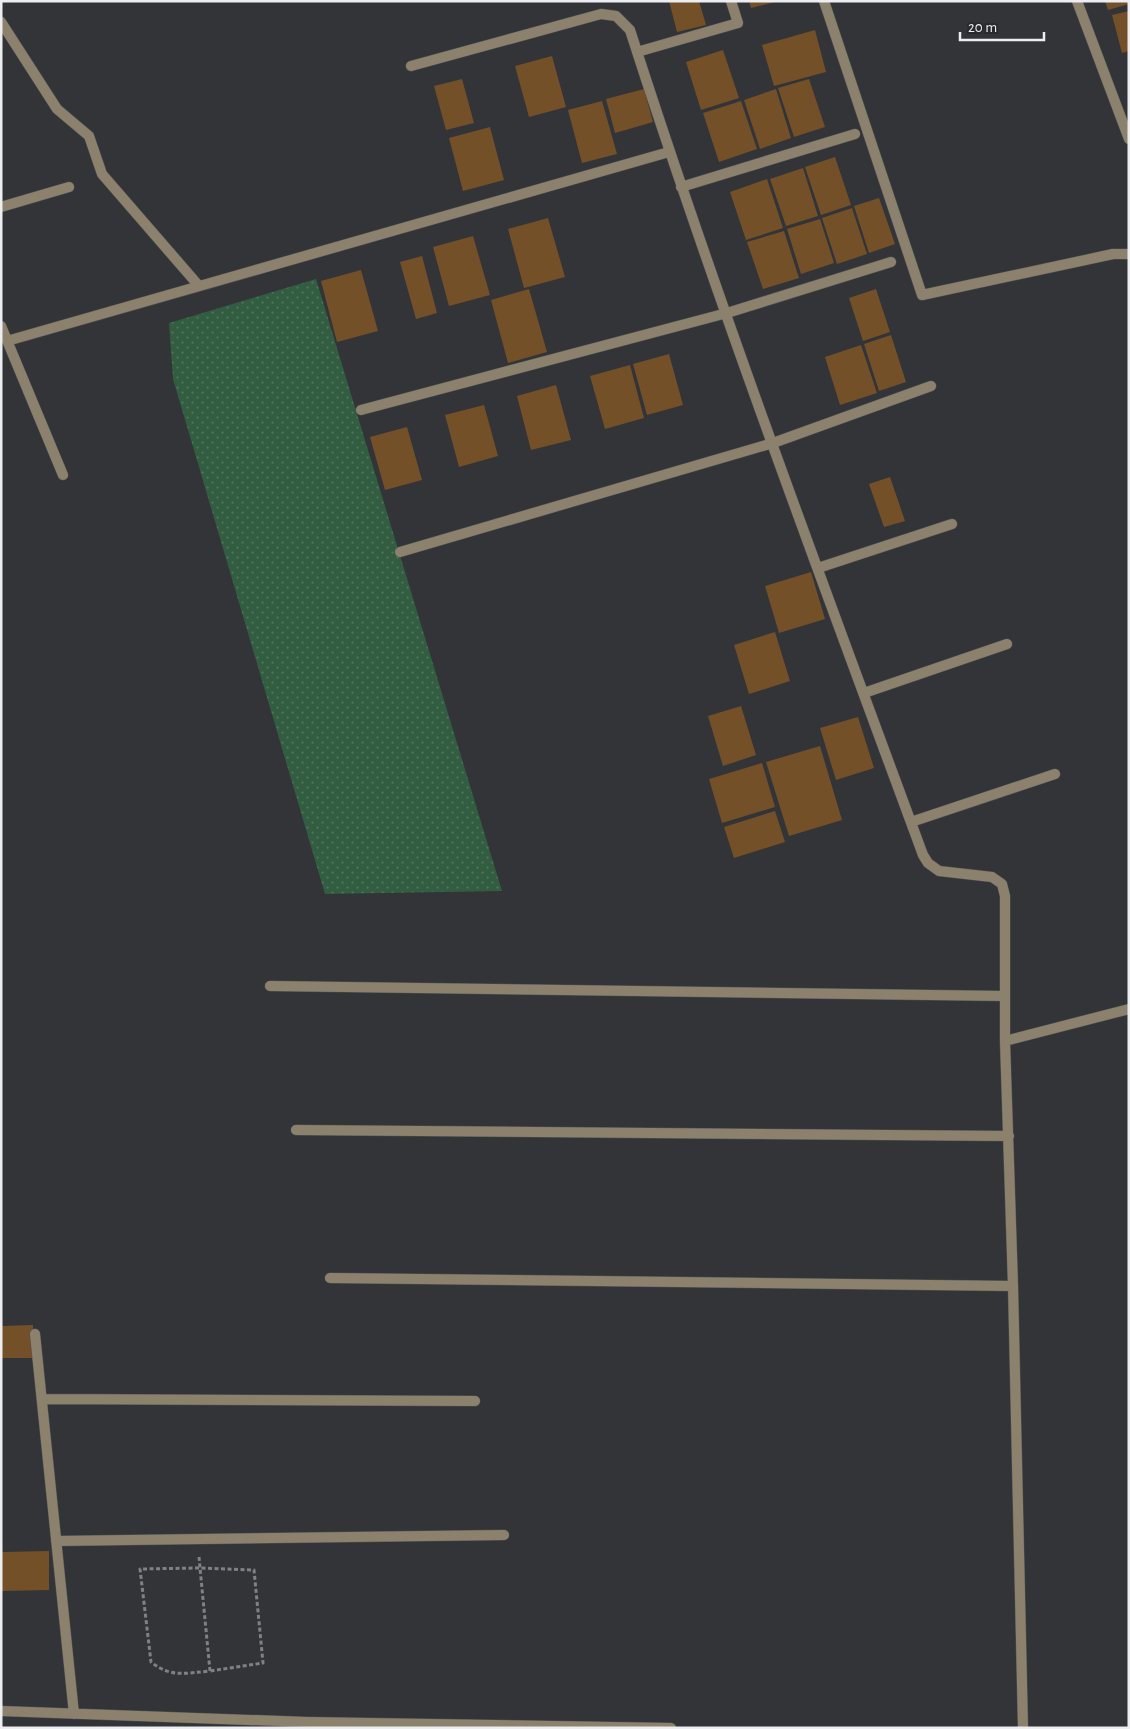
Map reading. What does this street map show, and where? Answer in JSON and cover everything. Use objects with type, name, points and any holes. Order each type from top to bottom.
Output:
[{"type":"street","points":[[637,52],[738,23],[731,1]]},
{"type":"street","points":[[824,1],[922,295],[1113,254],[1129,254]]},
{"type":"street","points":[[1077,1],[1129,139]]},
{"type":"street","points":[[411,66],[601,14],[616,16],[630,30],[668,152],[923,855],[928,863],[939,871],[992,877],[1002,884],[1005,896],[1005,1041],[1013,1286],[1023,1728]]},
{"type":"street","points":[[1,22],[57,109],[89,136],[102,174],[199,286]]},
{"type":"street","points":[[681,187],[855,134]]},
{"type":"street","points":[[7,340],[668,152]]},
{"type":"street","points":[[1,207],[69,188]]},
{"type":"street","points":[[360,410],[726,314],[891,262]]},
{"type":"street","points":[[1,326],[64,475]]},
{"type":"street","points":[[400,552],[773,443],[931,386]]},
{"type":"street","points":[[818,568],[952,524]]},
{"type":"street","points":[[864,693],[1006,644]]},
{"type":"street","points":[[911,822],[1055,774]]},
{"type":"street","points":[[270,986],[1006,996]]},
{"type":"street","points":[[1005,1041],[1129,1009]]},
{"type":"street","points":[[296,1130],[1009,1136]]},
{"type":"street","points":[[330,1278],[1013,1286]]},
{"type":"street","points":[[35,1334],[74,1714]]},
{"type":"street","points":[[42,1399],[475,1402]]},
{"type":"street","points":[[56,1541],[504,1535]]},
{"type":"street","points":[[1,1711],[307,1722],[671,1728]]},
{"type":"path","points":[[198,1539],[210,1671]]},
{"type":"path","points":[[200,1568],[254,1570],[263,1663],[210,1671],[178,1673],[162,1670],[151,1662],[140,1569],[200,1568]]},
{"type":"green space","points":[[316,279],[502,891],[325,894],[173,379],[169,323]]},
{"type":"building","points":[[669,1],[699,1],[706,25],[677,32]]},
{"type":"building","points":[[749,1],[775,1],[775,2],[751,8]]},
{"type":"building","points":[[1105,1],[1129,1],[1129,4],[1108,10]]},
{"type":"building","points":[[1129,11],[1129,51],[1122,53],[1112,15]]},
{"type":"building","points":[[815,30],[826,72],[774,86],[762,45]]},
{"type":"building","points":[[723,50],[739,98],[701,110],[686,62]]},
{"type":"building","points":[[552,56],[566,107],[529,117],[515,66]]},
{"type":"building","points":[[462,79],[474,123],[446,130],[434,86]]},
{"type":"building","points":[[809,79],[825,127],[794,137],[778,88]]},
{"type":"building","points":[[644,89],[653,122],[615,133],[606,99]]},
{"type":"building","points":[[776,89],[791,138],[760,149],[744,100]]},
{"type":"building","points":[[602,101],[617,154],[582,163],[568,110]]},
{"type":"building","points":[[741,101],[757,149],[719,162],[703,113]]},
{"type":"building","points":[[490,127],[504,180],[463,191],[449,138]]},
{"type":"building","points":[[835,157],[851,205],[821,215],[805,167]]},
{"type":"building","points":[[803,168],[818,216],[786,226],[770,179]]},
{"type":"building","points":[[767,179],[783,228],[746,240],[730,192]]},
{"type":"building","points":[[879,198],[895,244],[869,253],[854,206]]},
{"type":"building","points":[[852,208],[867,254],[837,264],[822,218]]},
{"type":"building","points":[[548,218],[565,277],[524,288],[508,229]]},
{"type":"building","points":[[820,219],[834,263],[801,274],[787,229]]},
{"type":"building","points":[[784,231],[799,278],[763,289],[747,242]]},
{"type":"building","points":[[473,236],[490,295],[449,306],[433,247]]},
{"type":"building","points":[[422,256],[437,313],[416,319],[400,262]]},
{"type":"building","points":[[361,270],[378,331],[337,342],[321,281]]},
{"type":"building","points":[[529,289],[547,352],[508,363],[491,300]]},
{"type":"building","points":[[876,289],[890,332],[863,341],[849,298]]},
{"type":"building","points":[[891,335],[906,382],[879,391],[864,344]]},
{"type":"building","points":[[861,345],[877,393],[840,405],[825,357]]},
{"type":"building","points":[[669,354],[683,405],[647,415],[633,364]]},
{"type":"building","points":[[630,365],[644,418],[605,429],[590,376]]},
{"type":"building","points":[[556,385],[571,440],[531,450],[517,396]]},
{"type":"building","points":[[484,405],[498,456],[459,467],[445,415]]},
{"type":"building","points":[[407,427],[422,480],[385,490],[370,437]]},
{"type":"building","points":[[890,477],[905,521],[884,527],[869,484]]},
{"type":"building","points":[[811,572],[825,619],[779,633],[765,586]]},
{"type":"building","points":[[775,632],[790,681],[749,694],[734,645]]},
{"type":"building","points":[[741,706],[756,755],[723,766],[708,716]]},
{"type":"building","points":[[858,717],[874,768],[836,780],[820,728]]},
{"type":"building","points":[[820,746],[842,820],[789,836],[766,762]]},
{"type":"building","points":[[762,763],[775,807],[722,823],[709,779]]},
{"type":"building","points":[[775,811],[785,842],[734,858],[724,827]]},
{"type":"building","points":[[33,1325],[33,1358],[1,1358],[1,1326]]},
{"type":"building","points":[[49,1551],[49,1590],[1,1591],[1,1552]]}]
